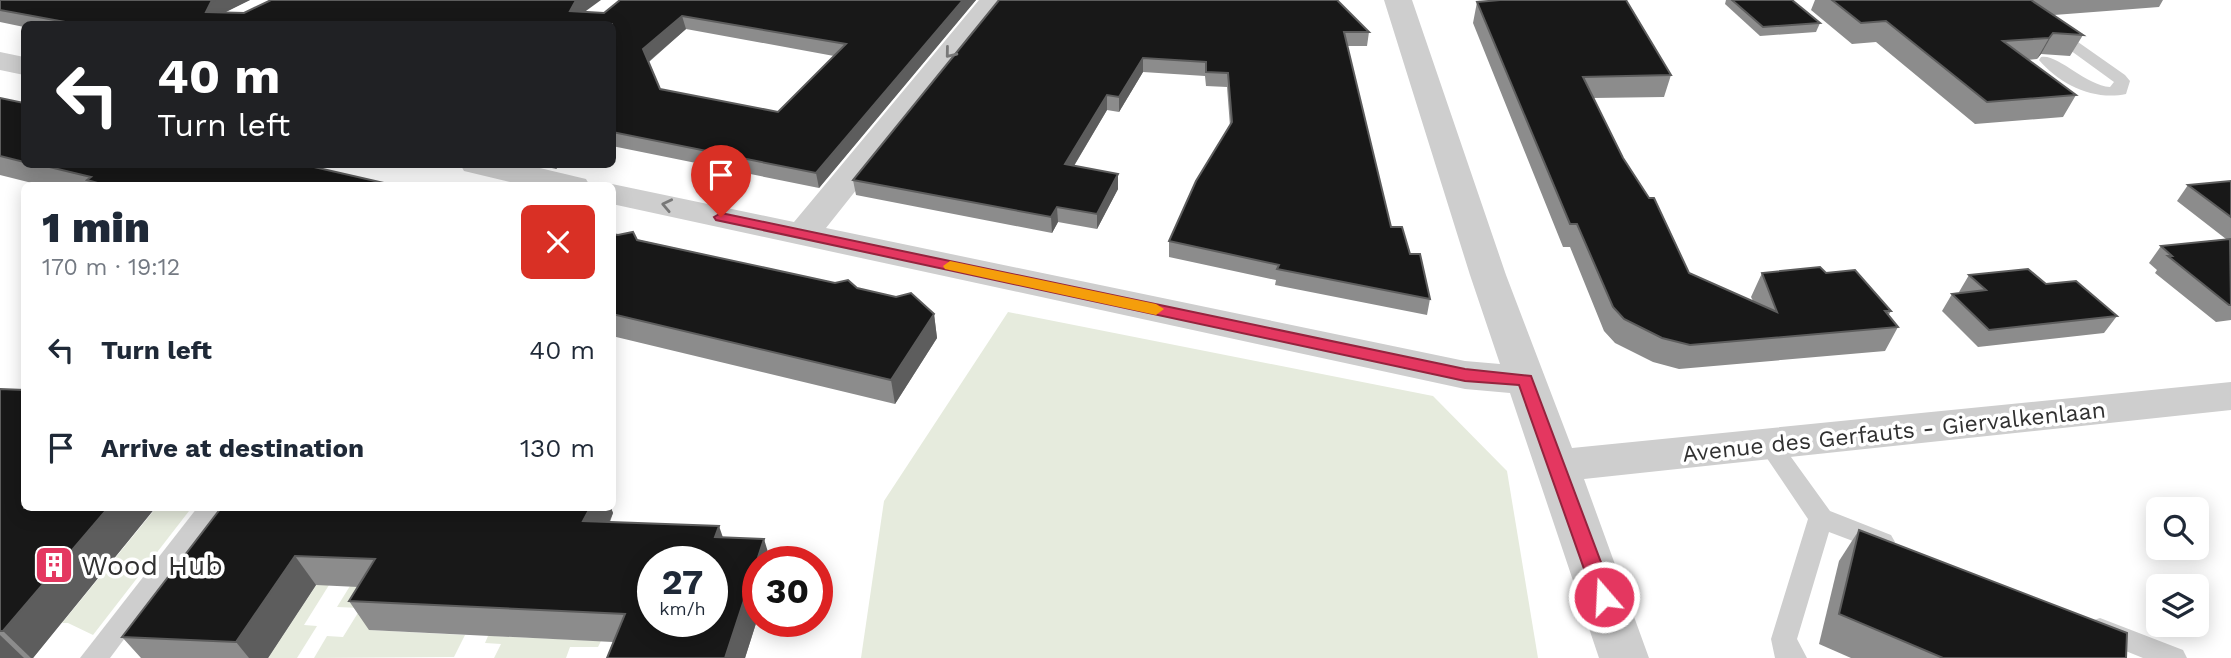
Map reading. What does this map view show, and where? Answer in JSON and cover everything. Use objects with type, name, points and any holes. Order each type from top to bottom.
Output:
[{"type":"street","points":[[803,234],[993,0]]},
{"type":"street","points":[[1398,0],[1488,275],[1624,658]]},
{"type":"street","points":[[0,61],[21,65]]},
{"type":"street","points":[[494,168],[556,182]]},
{"type":"street","points":[[616,195],[1465,375],[1525,380]]},
{"type":"street","name":"Avenue des Gerfauts - Giervalkenlaan","points":[[1556,465],[2231,396]]},
{"type":"lane","points":[[2008,0],[2119,78],[2122,86],[2120,90],[2112,92],[2084,85],[2047,60]]},
{"type":"lane","points":[[1770,445],[1821,518],[1899,549]]},
{"type":"lane","points":[[94,658],[208,511]]},
{"type":"lane","points":[[1793,658],[1788,656],[1784,639],[1821,518]]},
{"type":"lane","points":[[2080,621],[2145,652],[2173,658]]},
{"type":"shaded area","points":[[1008,312],[1433,396],[1507,471],[1538,658],[861,658],[884,501]]},
{"type":"shaded area","points":[[154,511],[189,511],[93,635],[68,623],[62,623]]},
{"type":"shaded area","points":[[316,585],[329,585],[304,625],[317,626],[297,658],[268,658]]},
{"type":"shaded area","points":[[350,586],[394,588],[370,630],[465,635],[454,657],[314,658],[327,636],[343,637],[361,608],[337,607]]},
{"type":"shaded area","points":[[488,636],[601,641],[598,647],[570,647],[566,658],[494,658],[501,644],[485,643]]},
{"type":"building","points":[[0,0],[215,0],[206,12],[244,13],[271,0],[578,0],[570,11],[604,13],[620,0],[963,0],[816,173],[616,133],[616,21],[60,21],[0,10]],"holes":[[[682,16],[846,44],[778,112],[660,89],[643,49]]]},
{"type":"building","points":[[999,0],[1337,0],[1369,32],[1344,32],[1391,227],[1402,227],[1410,254],[1420,254],[1430,299],[1277,269],[1279,265],[1169,241],[1196,181],[1232,122],[1228,73],[1206,72],[1206,62],[1143,58],[1119,97],[1107,95],[1065,164],[1118,174],[1097,214],[1057,207],[1051,217],[853,180]]},
{"type":"building","points":[[1626,0],[1671,75],[1583,77],[1623,158],[1649,198],[1654,198],[1689,273],[1777,312],[1762,273],[1820,267],[1826,273],[1855,270],[1891,311],[1885,311],[1898,327],[1690,345],[1662,338],[1624,319],[1613,307],[1577,224],[1570,224],[1477,2]]},
{"type":"building","points":[[1732,0],[1792,0],[1820,23],[1763,27]]},
{"type":"building","points":[[1832,0],[2031,0],[2083,35],[2053,33],[2049,38],[2003,41],[2076,95],[1987,102],[1886,21],[1861,23]]},
{"type":"building","points":[[0,98],[21,102],[21,161],[0,156]]},
{"type":"building","points":[[54,168],[318,168],[380,182],[87,180],[91,177]]},
{"type":"building","points":[[2231,181],[2231,217],[2188,185]]},
{"type":"building","points":[[633,232],[637,240],[835,283],[848,280],[857,288],[896,297],[911,293],[934,314],[891,380],[616,315],[618,235]]},
{"type":"building","points":[[2230,239],[2231,305],[2168,256],[2172,256],[2161,246]]},
{"type":"building","points":[[2028,269],[2046,284],[2076,281],[2117,316],[1989,330],[1952,294],[1986,290],[1969,275]]},
{"type":"building","points":[[0,389],[21,390],[21,511],[105,511],[3,631],[0,631]]},
{"type":"building","points":[[219,511],[588,511],[583,521],[719,526],[715,537],[764,539],[762,546],[742,546],[742,606],[725,658],[607,658],[625,614],[349,601],[375,559],[295,556],[236,642],[122,637]]},
{"type":"building","points":[[1859,530],[2127,633],[2126,658],[1943,658],[1839,614]]},
{"type":"slow traffic","points":[[950,266],[1156,309]]},
{"type":"place","name":"Wood Hub","points":[[54,565]]},
{"type":"route","points":[[721,217],[1465,375],[1525,380],[1604,597]]}]
